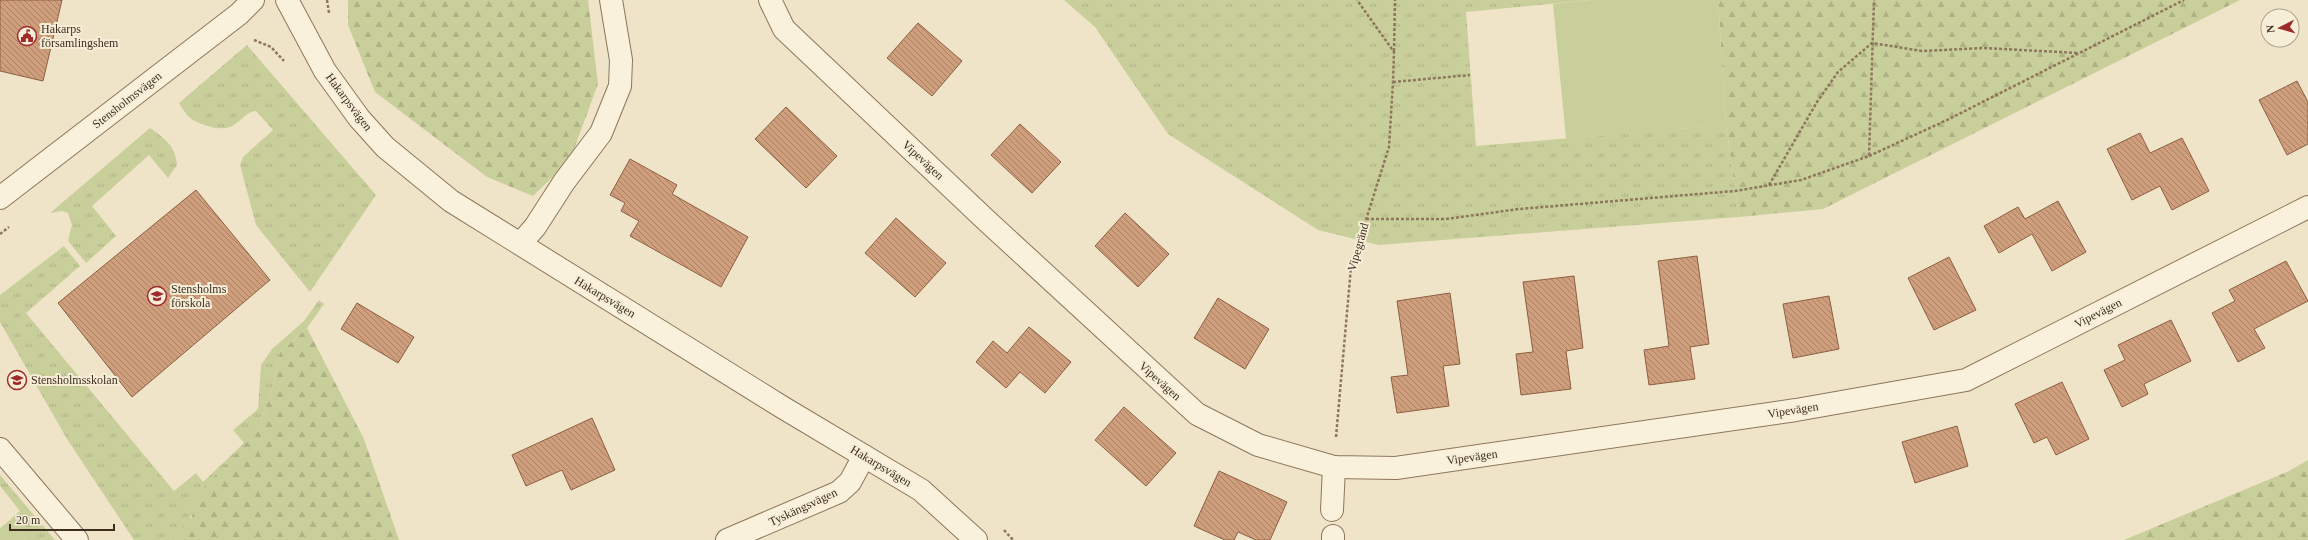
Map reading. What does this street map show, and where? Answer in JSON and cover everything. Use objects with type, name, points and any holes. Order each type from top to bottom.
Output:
[{"type":"street","name":"Stensholmsvägen","points":[[0,198],[239,14],[253,0]]},
{"type":"street","name":"Hakarpsvägen","points":[[287,0],[325,71],[359,118],[385,147],[451,201],[521,243],[571,277],[921,490],[976,540]]},
{"type":"street","points":[[521,243],[535,227],[564,182],[601,133],[620,86],[621,60],[611,0]]},
{"type":"street","name":"Vipevägen","points":[[770,0],[784,29],[1016,248],[1197,414],[1258,445],[1334,467],[1396,468],[1796,410],[1966,380],[2308,207]]},
{"type":"street","points":[[0,448],[77,540]]},
{"type":"street","name":"Tyskängsvägen","points":[[727,540],[839,492],[850,482],[864,456]]},
{"type":"street","points":[[1332,510],[1334,467]]},
{"type":"path","points":[[1356,0],[1394,52]]},
{"type":"path","name":"Vipegränd","points":[[1334,467],[1351,267],[1389,147],[1393,82],[1395,0]]},
{"type":"path","points":[[1869,156],[1874,0]]},
{"type":"path","points":[[1366,219],[1446,219],[1519,209],[1735,191],[1801,180],[1869,156],[1947,120],[2184,0]]},
{"type":"path","points":[[1768,186],[1817,102],[1838,72],[1872,43],[1922,51],[1982,48],[2079,53]]},
{"type":"path","points":[[1393,82],[1470,75]]},
{"type":"green space","points":[[348,0],[588,0],[598,84],[570,160],[533,196],[487,177],[375,92],[348,25]]},
{"type":"green space","points":[[1064,0],[1590,0],[1466,12],[1476,146],[1726,125],[1739,217],[1379,245],[1318,230],[1168,134],[1095,27]]},
{"type":"green space","points":[[1590,0],[1718,0],[1726,125],[1566,139],[1553,4]]},
{"type":"green space","points":[[1718,0],[2240,0],[1823,209],[1739,217],[1726,125]]},
{"type":"green space","points":[[247,45],[376,195],[310,292],[256,225],[240,165],[243,157],[273,130],[256,111],[253,111],[227,128],[211,127],[190,118],[179,103]]},
{"type":"green space","points":[[150,128],[164,139],[172,148],[177,165],[168,178],[149,155],[92,206],[116,236],[86,263],[68,241],[72,225],[68,213],[62,211],[50,213]]},
{"type":"green space","points":[[64,246],[80,266],[26,313],[174,491],[196,473],[203,482],[244,443],[233,430],[258,409],[261,365],[272,349],[304,321],[319,300],[324,304],[307,328],[280,352],[273,386],[258,431],[193,510],[188,523],[170,540],[134,540],[67,439],[0,322],[0,295]]},
{"type":"green space","points":[[307,328],[364,439],[399,540],[170,540],[192,517],[194,503],[199,492],[258,431],[273,386],[280,352]]},
{"type":"green space","points":[[2308,460],[2308,540],[2124,540],[2289,471]]},
{"type":"green space","points":[[0,475],[55,540],[25,540],[10,520],[20,511],[0,486]]},
{"type":"green space","points":[[10,520],[25,540],[0,540],[0,528]]},
{"type":"building","name":"Hakarps församlingshem","points":[[0,0],[62,0],[43,81],[0,71]]},
{"type":"building","points":[[918,23],[962,61],[932,96],[887,58]]},
{"type":"building","points":[[2297,81],[2308,102],[2308,144],[2287,155],[2259,100]]},
{"type":"building","points":[[786,107],[837,156],[806,188],[755,139]]},
{"type":"building","points":[[1020,124],[1061,162],[1032,193],[991,155]]},
{"type":"building","points":[[2140,133],[2150,153],[2182,138],[2209,191],[2172,210],[2160,186],[2132,200],[2107,149]]},
{"type":"building","points":[[630,159],[677,185],[672,194],[748,237],[721,287],[630,236],[639,221],[621,211],[625,203],[610,195]]},
{"type":"building","points":[[196,190],[270,280],[132,397],[58,303]]},
{"type":"building","points":[[2058,201],[2086,252],[2052,271],[2032,234],[1999,253],[1984,226],[2018,207],[2025,219]]},
{"type":"building","points":[[1125,213],[1169,254],[1138,287],[1095,246]]},
{"type":"building","points":[[896,218],[946,263],[915,297],[865,253]]},
{"type":"building","points":[[1697,256],[1709,344],[1690,347],[1695,379],[1649,385],[1644,350],[1669,346],[1658,261]]},
{"type":"building","points":[[1949,257],[1976,310],[1934,330],[1908,278]]},
{"type":"building","points":[[2286,261],[2308,301],[2254,329],[2265,348],[2238,362],[2212,313],[2235,301],[2229,290]]},
{"type":"building","points":[[1574,276],[1583,348],[1566,351],[1571,389],[1521,395],[1516,354],[1533,352],[1523,282]]},
{"type":"building","points":[[1450,293],[1460,364],[1443,366],[1449,406],[1397,413],[1391,377],[1408,375],[1397,301]]},
{"type":"building","points":[[1829,296],[1839,349],[1793,358],[1783,304]]},
{"type":"building","points":[[1218,298],[1269,329],[1245,369],[1194,338]]},
{"type":"building","points":[[357,303],[414,337],[398,363],[341,329]]},
{"type":"building","points":[[2171,320],[2191,361],[2144,384],[2148,394],[2122,407],[2104,370],[2125,360],[2118,345]]},
{"type":"building","points":[[1029,327],[1071,362],[1045,393],[1020,372],[1006,388],[976,362],[993,341],[1007,353]]},
{"type":"building","points":[[2062,382],[2089,439],[2056,455],[2047,437],[2034,443],[2015,404]]},
{"type":"building","points":[[1124,407],[1176,453],[1146,486],[1095,440]]},
{"type":"building","points":[[592,418],[615,470],[571,490],[562,470],[526,486],[512,455]]},
{"type":"building","points":[[1957,426],[1968,466],[1915,483],[1902,442]]},
{"type":"building","points":[[1219,471],[1287,502],[1270,540],[1256,540],[1238,532],[1234,540],[1225,540],[1194,526]]},
{"type":"place","name":"Hakarps församlingshem","points":[[27,36]]},
{"type":"place","name":"Stensholms förskola","points":[[157,296]]},
{"type":"place","name":"Stensholmsskolan","points":[[17,380]]}]
